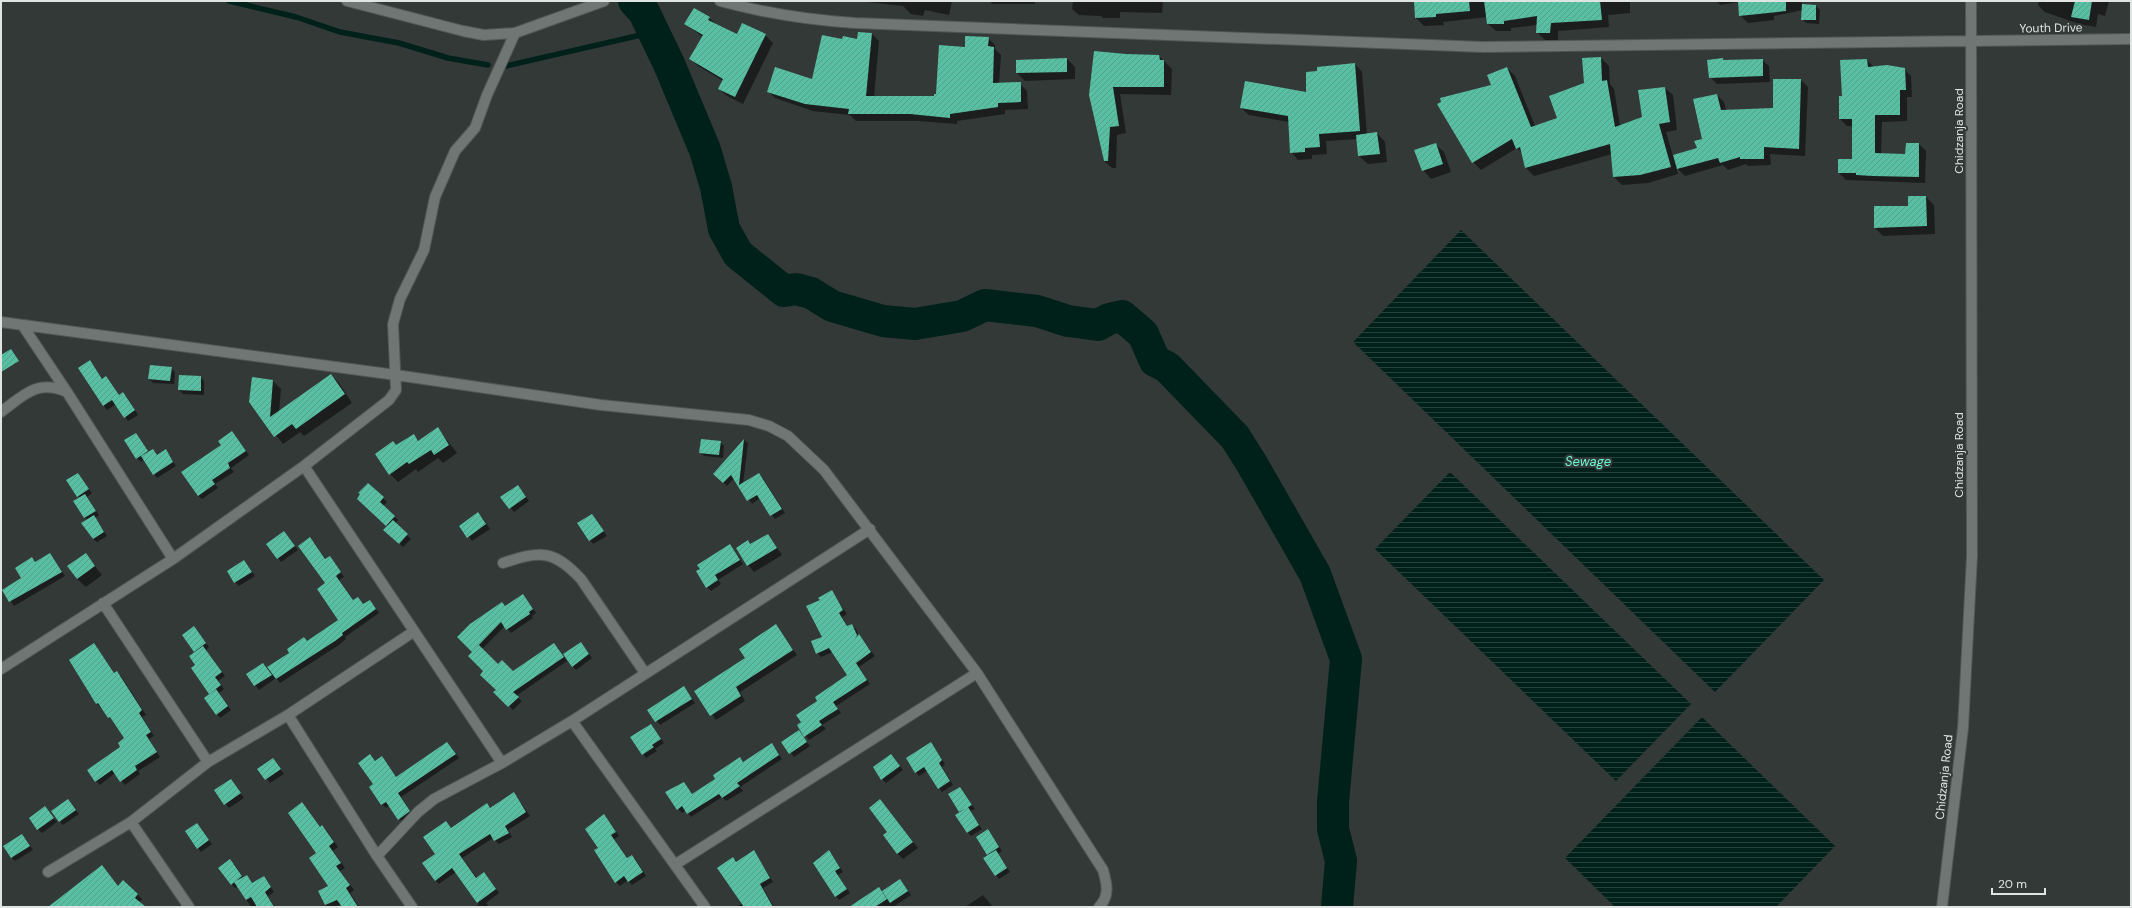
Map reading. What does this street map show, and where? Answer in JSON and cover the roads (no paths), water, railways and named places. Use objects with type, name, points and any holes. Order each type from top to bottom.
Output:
[{"type":"street","points":[[347,1],[484,35],[515,33],[604,1]]},
{"type":"street","name":"Youth Drive","points":[[720,1],[751,10],[820,21],[1483,47],[2131,39]]},
{"type":"street","name":"Chidzanja Road","points":[[1942,907],[1962,728],[1972,556],[1971,1]]},
{"type":"street","points":[[1,670],[173,559],[304,466],[390,400],[396,390],[393,324],[400,299],[424,250],[435,197],[455,151],[475,128],[487,95],[515,33]]},
{"type":"street","points":[[1,322],[396,375],[602,405],[748,420],[770,426],[788,436],[802,447],[824,470],[870,529],[977,673],[1103,870],[1108,886],[1104,902],[1099,907]]},
{"type":"street","points":[[23,326],[67,392],[173,559]]},
{"type":"street","points":[[1,412],[26,394],[39,388],[53,386],[67,392]]},
{"type":"street","points":[[304,466],[413,632],[502,763]]},
{"type":"street","points":[[377,856],[418,812],[434,799],[502,763],[572,721],[870,529]]},
{"type":"street","points":[[503,563],[530,554],[546,555],[570,567],[581,579],[645,673]]},
{"type":"street","points":[[103,603],[208,762]]},
{"type":"street","points":[[48,872],[131,822],[208,762],[288,715],[413,632]]},
{"type":"street","points":[[676,864],[977,673]]},
{"type":"street","points":[[288,715],[377,856],[412,907]]},
{"type":"street","points":[[572,721],[706,907]]},
{"type":"street","points":[[131,822],[189,907]]},
{"type":"water","name":"Sewage","points":[[1461,230],[1824,580],[1715,692],[1353,342]]},
{"type":"water","points":[[1450,472],[1691,704],[1616,781],[1375,549]]},
{"type":"water","points":[[1702,717],[1835,846],[1776,907],[1615,907],[1565,858]]},
{"type":"waterway","points":[[229,1],[296,17],[340,32],[399,43],[448,58],[488,65]]},
{"type":"waterway","points":[[634,1],[644,12],[669,64],[705,150],[716,187],[724,229],[738,254],[784,291],[796,289],[811,293],[832,306],[883,321],[915,324],[962,316],[985,305],[1037,311],[1068,321],[1098,325],[1109,319],[1122,316],[1143,334],[1155,361],[1167,367],[1235,437],[1315,574],[1346,659],[1333,802],[1333,829],[1341,861],[1337,907]]},
{"type":"waterway","points":[[506,66],[654,32]]}]
